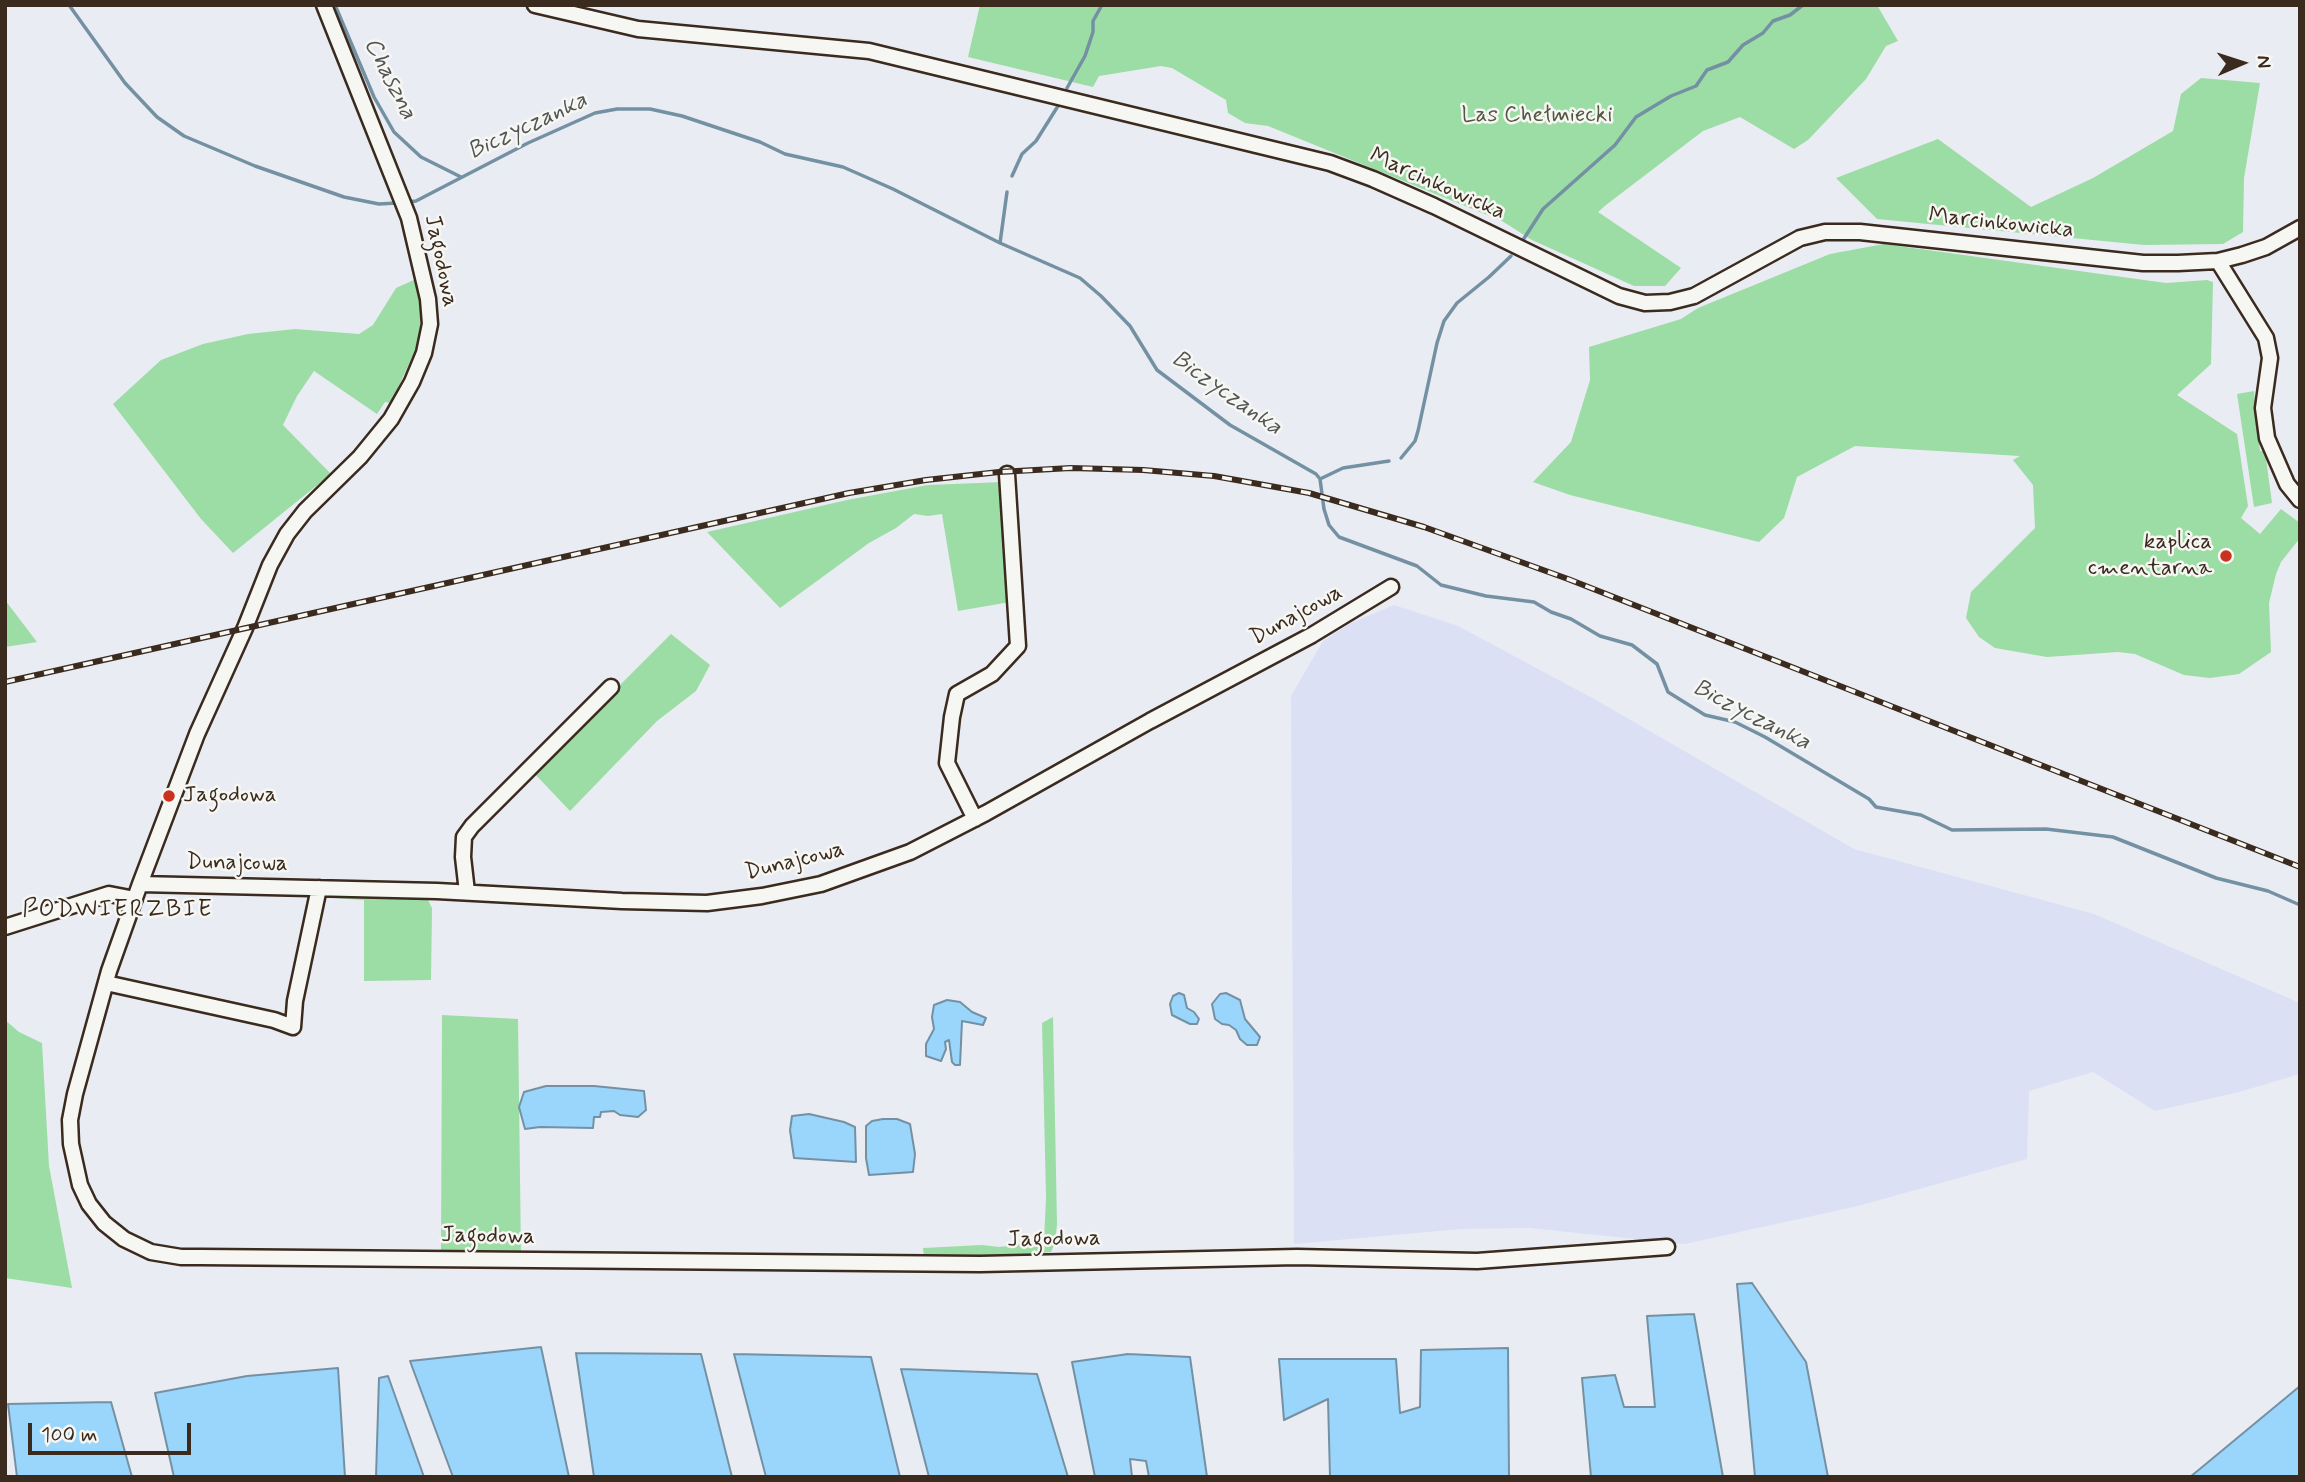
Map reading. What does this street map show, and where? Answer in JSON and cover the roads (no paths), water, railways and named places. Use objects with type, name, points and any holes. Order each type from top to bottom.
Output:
[{"type":"street","name":"Jagodowa","points":[[324,5],[409,218],[428,299],[430,324],[424,353],[412,382],[391,419],[360,457],[305,511],[287,534],[270,565],[197,734],[140,884],[106,983],[75,1094],[71,1120],[71,1144],[80,1185],[89,1205],[104,1223],[124,1239],[151,1252],[181,1257],[967,1264],[1297,1257],[1477,1261],[1668,1247]]},
{"type":"street","name":"Marcinkowicka","points":[[535,5],[638,29],[869,51],[1330,163],[1434,206],[1619,296],[1645,303],[1671,302],[1694,296],[1800,238],[1825,232],[1860,232],[2143,263],[2218,261],[2266,247],[2300,228]]},
{"type":"street","points":[[2218,261],[2266,338],[2270,358],[2263,408],[2267,438],[2281,473],[2300,500]]},
{"type":"street","points":[[975,819],[947,763],[957,694],[992,674],[1018,646],[1007,474]]},
{"type":"street","name":"Dunajcowa","points":[[140,884],[467,892],[707,903],[762,896],[821,884],[910,852],[975,819],[1150,721],[1312,635],[1391,587]]},
{"type":"street","points":[[467,892],[463,857],[464,836],[611,687]]},
{"type":"street","points":[[106,983],[274,1020],[293,1027],[318,888]]},
{"type":"street","points":[[5,927],[109,894],[135,899]]},
{"type":"water","points":[[1179,993],[1184,995],[1187,1008],[1199,1019],[1197,1024],[1190,1024],[1172,1015],[1170,1004],[1173,996]]},
{"type":"water","points":[[1226,993],[1240,1000],[1245,1019],[1260,1037],[1257,1045],[1247,1045],[1236,1030],[1215,1019],[1212,1004],[1220,994]]},
{"type":"water","points":[[947,1000],[960,1002],[972,1012],[986,1018],[983,1025],[962,1021],[960,1065],[952,1062],[949,1040],[945,1042],[946,1049],[941,1061],[926,1056],[926,1044],[934,1029],[934,1005]]},
{"type":"water","points":[[546,1086],[594,1086],[644,1091],[646,1110],[638,1117],[620,1115],[614,1111],[601,1112],[600,1117],[594,1117],[593,1128],[525,1129],[519,1107],[524,1092]]},
{"type":"water","points":[[809,1114],[855,1127],[856,1162],[794,1158],[790,1130],[792,1116]]},
{"type":"water","points":[[897,1119],[910,1124],[915,1154],[913,1172],[869,1175],[866,1126],[872,1121]]},
{"type":"water","points":[[1752,1283],[1806,1362],[1828,1477],[1755,1477],[1737,1284]]},
{"type":"water","points":[[1694,1314],[1723,1477],[1591,1477],[1582,1378],[1615,1375],[1624,1407],[1655,1407],[1647,1316]]},
{"type":"water","points":[[541,1347],[569,1477],[453,1477],[410,1361]]},
{"type":"water","points":[[1508,1348],[1509,1477],[1330,1477],[1328,1399],[1284,1420],[1279,1359],[1396,1359],[1400,1413],[1420,1407],[1421,1350]]},
{"type":"water","points":[[576,1353],[701,1354],[732,1477],[594,1477]]},
{"type":"water","points":[[734,1354],[871,1357],[900,1477],[766,1477]]},
{"type":"water","points":[[1128,1354],[1190,1357],[1207,1477],[1149,1477],[1146,1461],[1130,1459],[1132,1477],[1095,1477],[1072,1362]]},
{"type":"water","points":[[338,1368],[345,1477],[174,1477],[155,1393],[247,1376]]},
{"type":"water","points":[[901,1369],[1037,1374],[1068,1477],[929,1477]]},
{"type":"water","points":[[388,1376],[424,1477],[376,1477],[379,1378]]},
{"type":"water","points":[[2300,1386],[2300,1477],[2190,1477],[2201,1468]]},
{"type":"water","points":[[111,1402],[132,1477],[17,1477],[8,1404]]},
{"type":"waterway","name":"Biczyczanka","points":[[69,5],[125,83],[157,117],[184,136],[255,166],[344,197],[379,204],[397,203]]},
{"type":"waterway","name":"Chaszna","points":[[335,5],[374,97],[394,132],[421,157],[461,177]]},
{"type":"waterway","points":[[1067,88],[1085,56],[1093,32],[1093,21],[1102,5]]},
{"type":"waterway","points":[[1523,240],[1543,209],[1615,145],[1636,117],[1671,96],[1696,86],[1707,70],[1728,62],[1743,45],[1763,33],[1773,21],[1790,15],[1803,5]]},
{"type":"waterway","points":[[1012,176],[1022,154],[1036,141],[1058,106]]},
{"type":"waterway","name":"Biczyczanka","points":[[408,202],[416,201],[528,143],[595,113],[617,109],[650,109],[682,116],[760,142],[785,154],[843,167],[1000,243],[1080,278],[1130,326],[1157,370],[1230,425],[1316,474],[1320,479],[1329,525],[1339,537],[1417,566],[1441,585],[1486,596],[1534,602],[1600,636],[1632,645],[1657,664],[1668,692],[1705,715],[1735,722],[1765,737],[1869,799],[1876,807],[1921,815],[1952,830],[2046,829],[2113,837],[2216,878],[2268,891],[2300,905]]},
{"type":"waterway","points":[[1000,243],[1007,192]]},
{"type":"waterway","points":[[1401,458],[1415,441],[1444,321],[1457,303],[1511,256]]},
{"type":"waterway","points":[[1320,479],[1343,468],[1389,461]]},
{"type":"railway","points":[[5,682],[849,493],[926,480],[999,472],[1071,468],[1143,470],[1214,476],[1309,493],[1424,527],[1568,579],[2300,867]]},
{"type":"place","name":"kaplica cmentarna","points":[[2226,556]]},
{"type":"place","name":"Jagodowa","points":[[169,796]]},
{"type":"district","name":"PODWIERZBIE","points":[[118,911]]},
{"type":"park label","name":"Las Chełmiecki","points":[[1537,116]]}]
